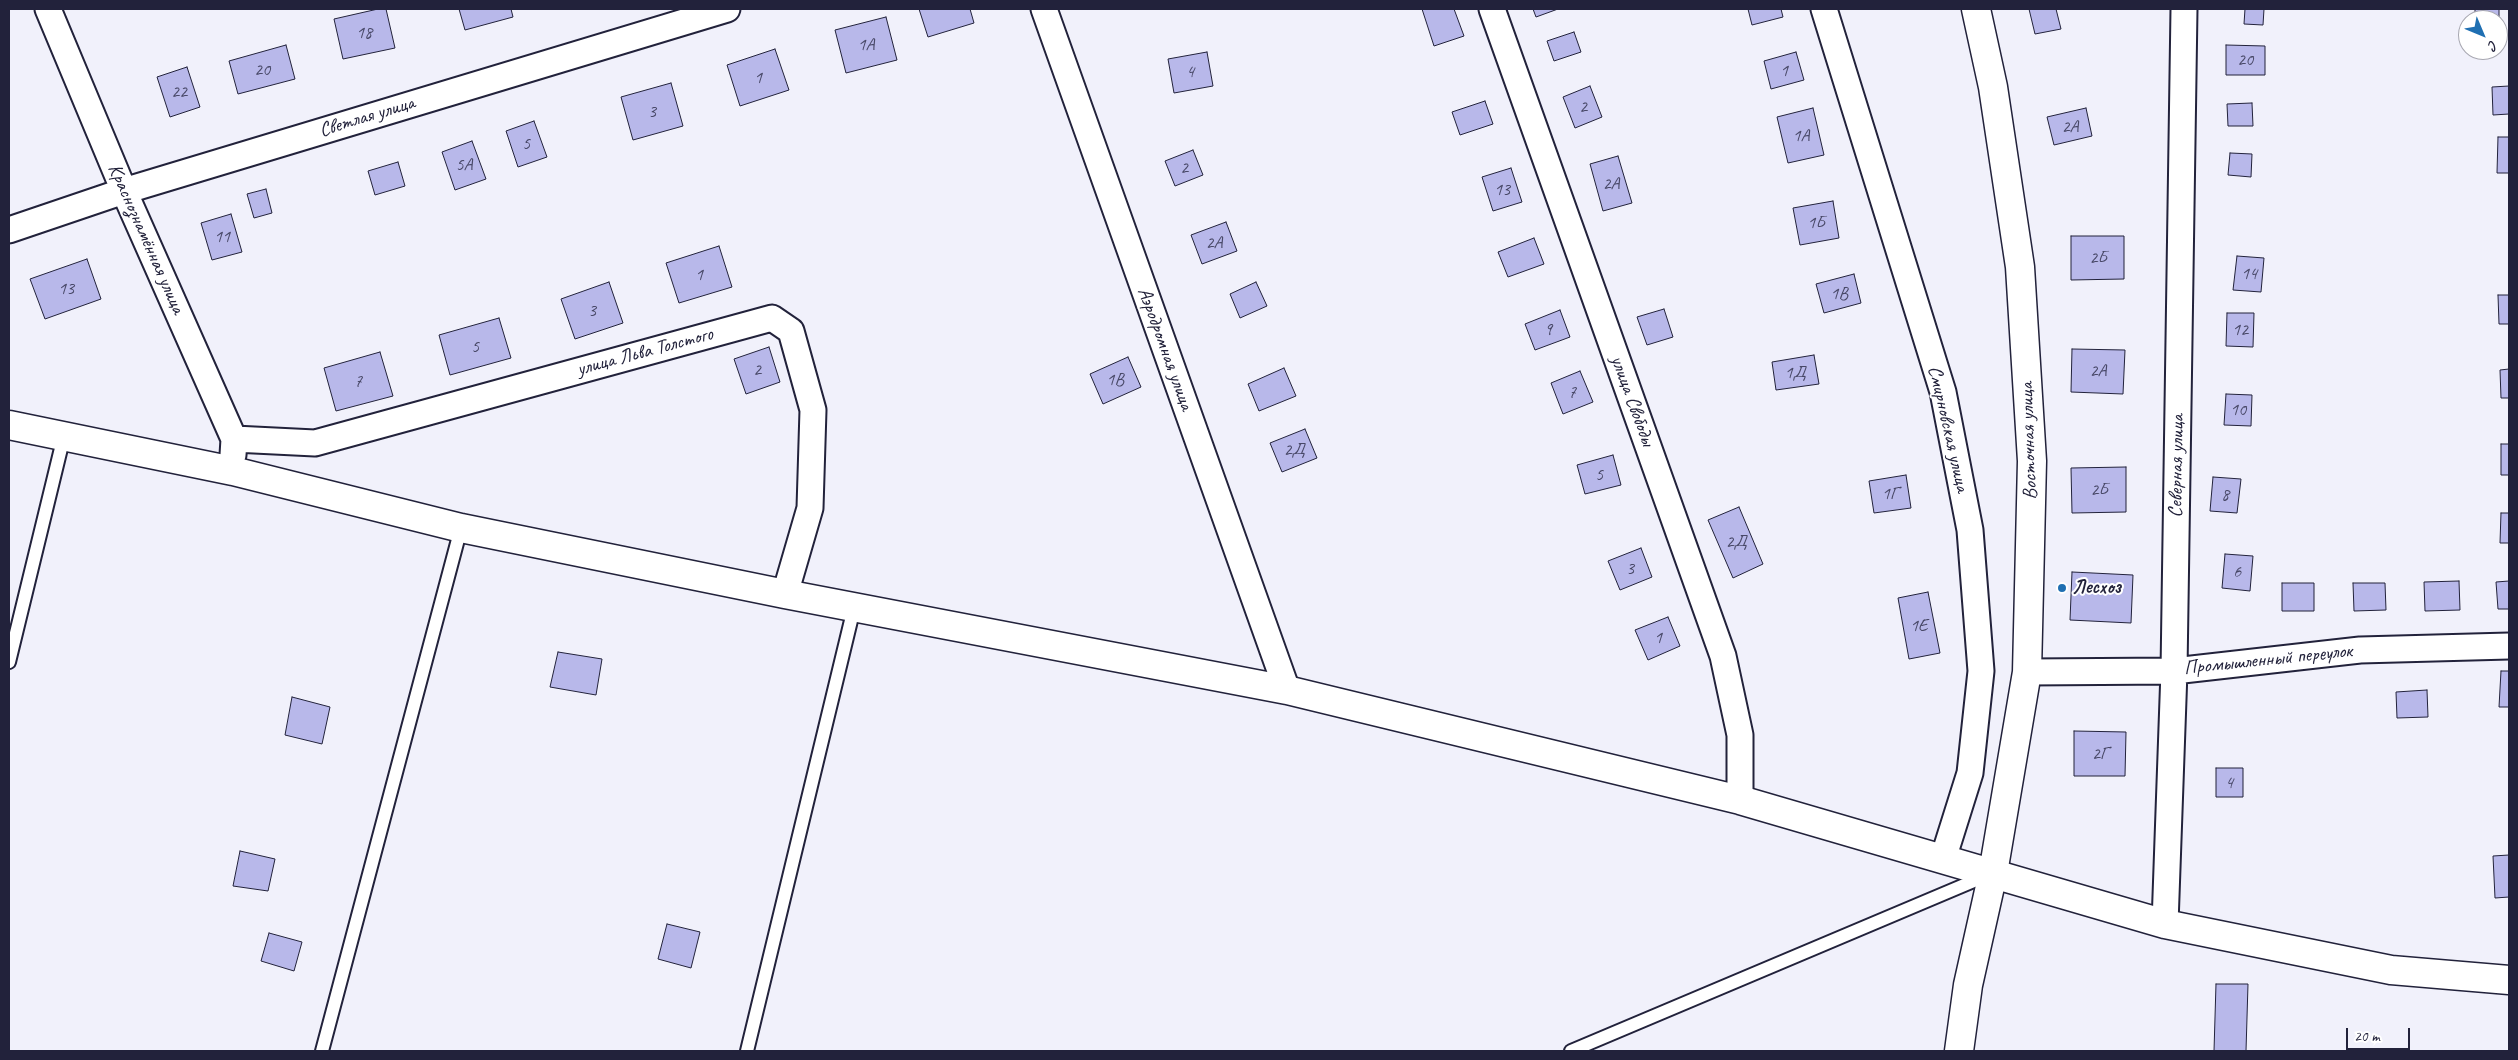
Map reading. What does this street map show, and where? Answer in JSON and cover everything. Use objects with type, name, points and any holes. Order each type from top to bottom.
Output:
[{"type":"street","name":"Краснознамённая улица","points":[[48,9],[124,191],[234,439],[233,471]]},
{"type":"street","name":"Светлая улица","points":[[9,230],[124,191],[727,9]]},
{"type":"street","name":"Аэродромная улица","points":[[1044,9],[1287,690]]},
{"type":"street","name":"улица Свободы","points":[[1492,9],[1723,656],[1740,735],[1740,800]]},
{"type":"street","name":"Смирновская улица","points":[[1824,9],[1944,392],[1970,530],[1981,671],[1970,773],[1943,859]]},
{"type":"street","name":"Восточная улица","points":[[1959,1051],[1968,985],[1993,873],[2027,672],[2032,461],[2020,267],[1993,88],[1976,9]]},
{"type":"street","name":"Северная улица","points":[[2165,924],[2174,671],[2184,9]]},
{"type":"street","name":"улица Льва Толстого","points":[[234,439],[315,443],[772,318],[791,331],[813,410],[810,508],[785,594]]},
{"type":"street","points":[[9,425],[233,471],[461,528],[854,608],[1287,690],[1740,800],[2165,924],[2391,970],[2509,980]]},
{"type":"street","name":"Промышленный переулок","points":[[2027,672],[2174,671],[2360,650],[2509,646]]},
{"type":"lane","points":[[9,662],[64,436]]},
{"type":"lane","points":[[322,1051],[461,528]]},
{"type":"lane","points":[[747,1051],[854,608]]},
{"type":"lane","points":[[1571,1051],[1993,873]]},
{"type":"building","points":[[378,9],[386,9],[395,48],[343,59],[334,19]]},
{"type":"building","points":[[459,9],[511,9],[513,17],[465,30]]},
{"type":"building","points":[[919,9],[970,9],[974,23],[928,37]]},
{"type":"building","points":[[1422,9],[1454,9],[1464,36],[1434,46]]},
{"type":"building","points":[[1533,9],[1558,9],[1536,17]]},
{"type":"building","points":[[1748,9],[1781,9],[1783,17],[1752,25]]},
{"type":"building","points":[[2029,9],[2056,9],[2061,29],[2035,34]]},
{"type":"building","points":[[2245,9],[2264,9],[2263,25],[2244,24]]},
{"type":"building","points":[[2475,9],[2499,9],[2499,10]]},
{"type":"building","points":[[886,17],[897,60],[846,73],[835,30]]},
{"type":"building","points":[[1574,32],[1581,52],[1554,61],[1547,41]]},
{"type":"building","points":[[286,45],[295,79],[238,94],[229,61]]},
{"type":"building","points":[[2226,45],[2265,46],[2265,75],[2226,75]]},
{"type":"building","points":[[775,49],[789,90],[740,106],[727,65]]},
{"type":"building","points":[[1207,52],[1213,86],[1174,93],[1168,59]]},
{"type":"building","points":[[1796,52],[1804,80],[1771,89],[1764,61]]},
{"type":"building","points":[[187,67],[200,107],[170,117],[157,77]]},
{"type":"building","points":[[671,83],[683,126],[633,140],[621,97]]},
{"type":"building","points":[[1590,86],[1602,117],[1575,128],[1563,97]]},
{"type":"building","points":[[2509,86],[2509,114],[2493,115],[2492,87]]},
{"type":"building","points":[[1485,101],[1493,124],[1460,135],[1452,112]]},
{"type":"building","points":[[2252,103],[2253,126],[2228,126],[2227,104]]},
{"type":"building","points":[[1813,108],[1824,155],[1788,163],[1777,117]]},
{"type":"building","points":[[2086,108],[2092,136],[2054,145],[2047,117]]},
{"type":"building","points":[[534,121],[547,157],[518,167],[506,131]]},
{"type":"building","points":[[2498,137],[2509,137],[2509,173],[2497,173]]},
{"type":"building","points":[[472,141],[486,179],[455,190],[442,152]]},
{"type":"building","points":[[1193,150],[1203,175],[1175,186],[1165,161]]},
{"type":"building","points":[[2230,153],[2252,154],[2251,177],[2228,175]]},
{"type":"building","points":[[1618,156],[1632,203],[1603,211],[1590,164]]},
{"type":"building","points":[[398,162],[405,186],[375,195],[368,171]]},
{"type":"building","points":[[1511,168],[1522,202],[1493,211],[1482,177]]},
{"type":"building","points":[[266,189],[272,213],[254,218],[247,194]]},
{"type":"building","points":[[1833,201],[1839,238],[1800,245],[1793,208]]},
{"type":"building","points":[[231,214],[242,252],[212,260],[201,223]]},
{"type":"building","points":[[1226,222],[1237,251],[1202,264],[1191,235]]},
{"type":"building","points":[[2071,236],[2124,236],[2124,279],[2071,280]]},
{"type":"building","points":[[1534,238],[1544,264],[1508,277],[1498,252]]},
{"type":"building","points":[[719,246],[732,287],[679,303],[666,263]]},
{"type":"building","points":[[2237,256],[2264,258],[2261,292],[2233,290]]},
{"type":"building","points":[[87,259],[101,299],[45,319],[30,279]]},
{"type":"building","points":[[1854,274],[1861,303],[1824,313],[1816,284]]},
{"type":"building","points":[[609,282],[623,323],[575,339],[561,299]]},
{"type":"building","points":[[1256,282],[1267,306],[1240,318],[1230,294]]},
{"type":"building","points":[[2498,295],[2509,295],[2509,324],[2499,324]]},
{"type":"building","points":[[1664,309],[1673,337],[1647,345],[1637,317]]},
{"type":"building","points":[[1560,310],[1570,337],[1535,350],[1525,324]]},
{"type":"building","points":[[2227,313],[2254,313],[2253,347],[2226,346]]},
{"type":"building","points":[[499,318],[511,358],[450,375],[439,335]]},
{"type":"building","points":[[769,347],[780,382],[746,394],[734,359]]},
{"type":"building","points":[[2072,349],[2125,350],[2123,394],[2071,392]]},
{"type":"building","points":[[380,352],[393,396],[336,411],[324,368]]},
{"type":"building","points":[[1814,355],[1819,384],[1776,390],[1772,362]]},
{"type":"building","points":[[1128,357],[1141,387],[1103,404],[1090,374]]},
{"type":"building","points":[[1284,368],[1296,396],[1259,411],[1248,384]]},
{"type":"building","points":[[2509,369],[2509,398],[2501,398],[2500,370]]},
{"type":"building","points":[[1580,371],[1593,402],[1563,414],[1551,383]]},
{"type":"building","points":[[2226,394],[2252,395],[2251,426],[2224,425]]},
{"type":"building","points":[[1305,429],[1317,458],[1282,472],[1270,443]]},
{"type":"building","points":[[2501,444],[2509,444],[2509,475],[2501,475]]},
{"type":"building","points":[[1613,455],[1621,485],[1585,494],[1577,465]]},
{"type":"building","points":[[2126,467],[2126,512],[2072,513],[2071,468]]},
{"type":"building","points":[[1906,475],[1911,508],[1874,513],[1869,481]]},
{"type":"building","points":[[2213,477],[2241,479],[2237,513],[2210,511]]},
{"type":"building","points":[[1739,507],[1763,564],[1733,578],[1708,520]]},
{"type":"building","points":[[2501,513],[2509,513],[2509,543],[2500,543]]},
{"type":"building","points":[[1641,548],[1652,577],[1620,590],[1608,561]]},
{"type":"building","points":[[2225,554],[2253,556],[2250,591],[2222,588]]},
{"type":"building","points":[[2072,572],[2133,575],[2131,623],[2070,620]]},
{"type":"building","points":[[2459,581],[2460,610],[2425,611],[2424,582]]},
{"type":"building","points":[[2509,581],[2509,609],[2498,609],[2496,582]]},
{"type":"building","points":[[2282,583],[2314,583],[2314,611],[2282,611]]},
{"type":"building","points":[[2353,583],[2385,583],[2386,610],[2354,611]]},
{"type":"building","points":[[1928,592],[1940,653],[1909,659],[1898,598]]},
{"type":"building","points":[[1668,617],[1680,646],[1648,660],[1635,630]]},
{"type":"building","points":[[558,652],[602,659],[596,695],[550,687]]},
{"type":"building","points":[[2501,671],[2509,671],[2509,707],[2499,707]]},
{"type":"building","points":[[2427,690],[2428,717],[2397,718],[2396,692]]},
{"type":"building","points":[[292,697],[330,707],[322,744],[285,735]]},
{"type":"building","points":[[2074,731],[2126,732],[2125,776],[2074,776]]},
{"type":"building","points":[[2216,768],[2243,768],[2243,797],[2216,797]]},
{"type":"building","points":[[240,851],[275,859],[268,891],[233,886]]},
{"type":"building","points":[[2509,855],[2509,897],[2495,898],[2493,856]]},
{"type":"building","points":[[667,924],[700,932],[691,968],[658,959]]},
{"type":"building","points":[[269,933],[302,942],[294,971],[261,961]]},
{"type":"building","points":[[2216,984],[2248,984],[2246,1051],[2214,1051]]},
{"type":"place","name":"Лесхоз","points":[[2062,588]]}]
